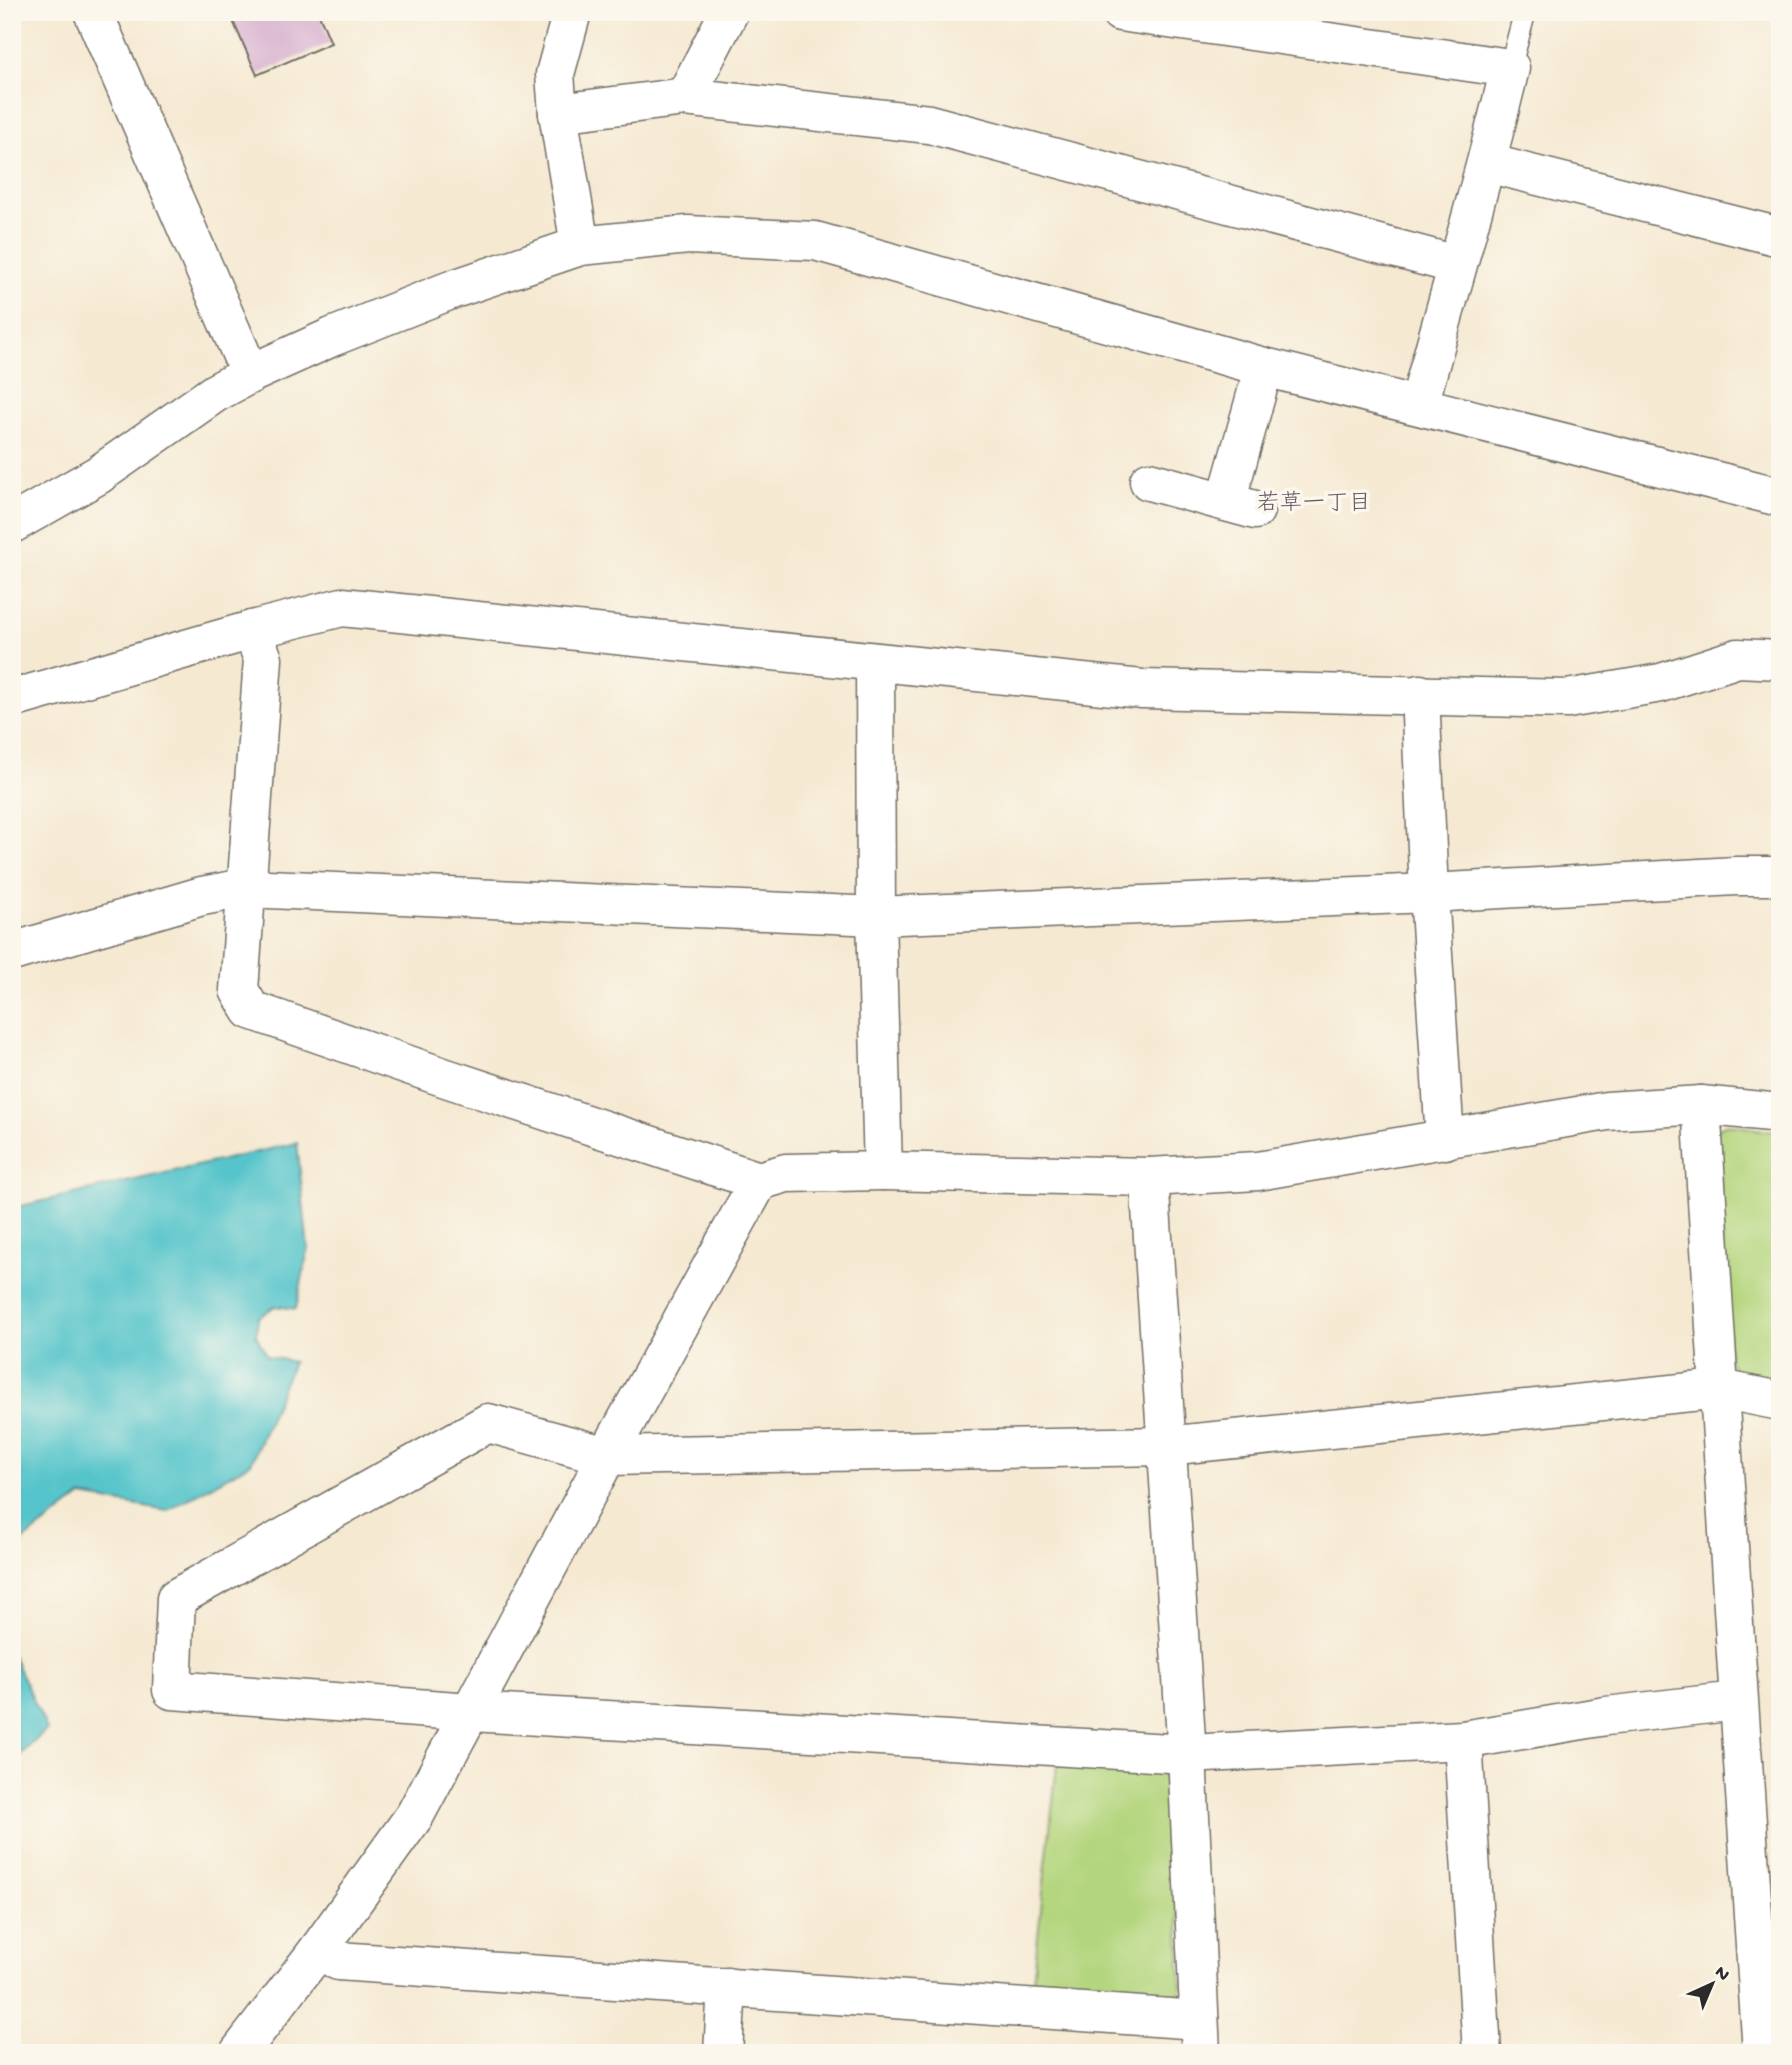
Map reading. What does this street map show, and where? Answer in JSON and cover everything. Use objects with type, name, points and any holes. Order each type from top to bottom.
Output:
[{"type":"street","points":[[93,12],[250,374]]},
{"type":"street","points":[[572,12],[555,74],[558,113],[580,246]]},
{"type":"street","points":[[685,97],[729,12]]},
{"type":"street","points":[[1119,12],[1510,68],[1488,163],[1419,405]]},
{"type":"street","points":[[558,113],[685,97],[929,124],[1457,265]]},
{"type":"street","points":[[1488,163],[1780,237]]},
{"type":"street","points":[[12,524],[98,475],[215,393],[332,337],[451,290],[580,246],[688,235],[815,242],[1264,367],[1780,497]]},
{"type":"street","points":[[1149,481],[1241,506],[1264,367]]},
{"type":"street","points":[[12,699],[342,607],[1142,689],[1567,699],[1661,683],[1738,658],[1780,660]]},
{"type":"street","points":[[252,630],[264,659],[239,990],[251,1010],[443,1077],[759,1181],[786,1173],[883,1171],[1149,1177],[1258,1171],[1607,1111],[1701,1105],[1780,1113]]},
{"type":"street","points":[[875,662],[876,916],[883,1171]]},
{"type":"street","points":[[1420,694],[1429,893],[1445,1139]]},
{"type":"street","points":[[12,953],[202,896],[245,888],[876,916],[1780,876]]},
{"type":"street","points":[[1701,1105],[1737,1701],[1762,2053]]},
{"type":"street","points":[[318,1949],[338,1961],[727,1987],[1200,2037],[1186,1754],[1149,1177]]},
{"type":"street","points":[[239,2053],[415,1815],[607,1456],[759,1181]]},
{"type":"street","points":[[1737,1701],[1606,1716],[1463,1740],[1186,1754],[471,1712],[172,1690],[176,1598],[488,1423],[607,1456],[1166,1446],[1720,1389],[1780,1401]]},
{"type":"street","points":[[1463,1740],[1482,2053]]},
{"type":"street","points":[[723,2053],[727,1987]]},
{"type":"lane","points":[[1510,68],[1525,12]]},
{"type":"green space","points":[[1728,1124],[1780,1133],[1780,1388],[1741,1380],[1729,1362],[1716,1129]]},
{"type":"green space","points":[[1057,1765],[1175,1770],[1181,1992],[1171,1999],[1032,1991]]},
{"type":"water","points":[[297,1143],[308,1250],[296,1309],[275,1306],[258,1318],[256,1335],[267,1356],[293,1362],[251,1463],[167,1511],[82,1496],[12,1549],[12,1208]]},
{"type":"water","points":[[12,1655],[47,1729],[14,1761],[12,1761]]},
{"type":"building","points":[[229,12],[318,12],[331,43],[257,75]]},
{"type":"district","name":"若草一丁目","points":[[1314,501]]}]
